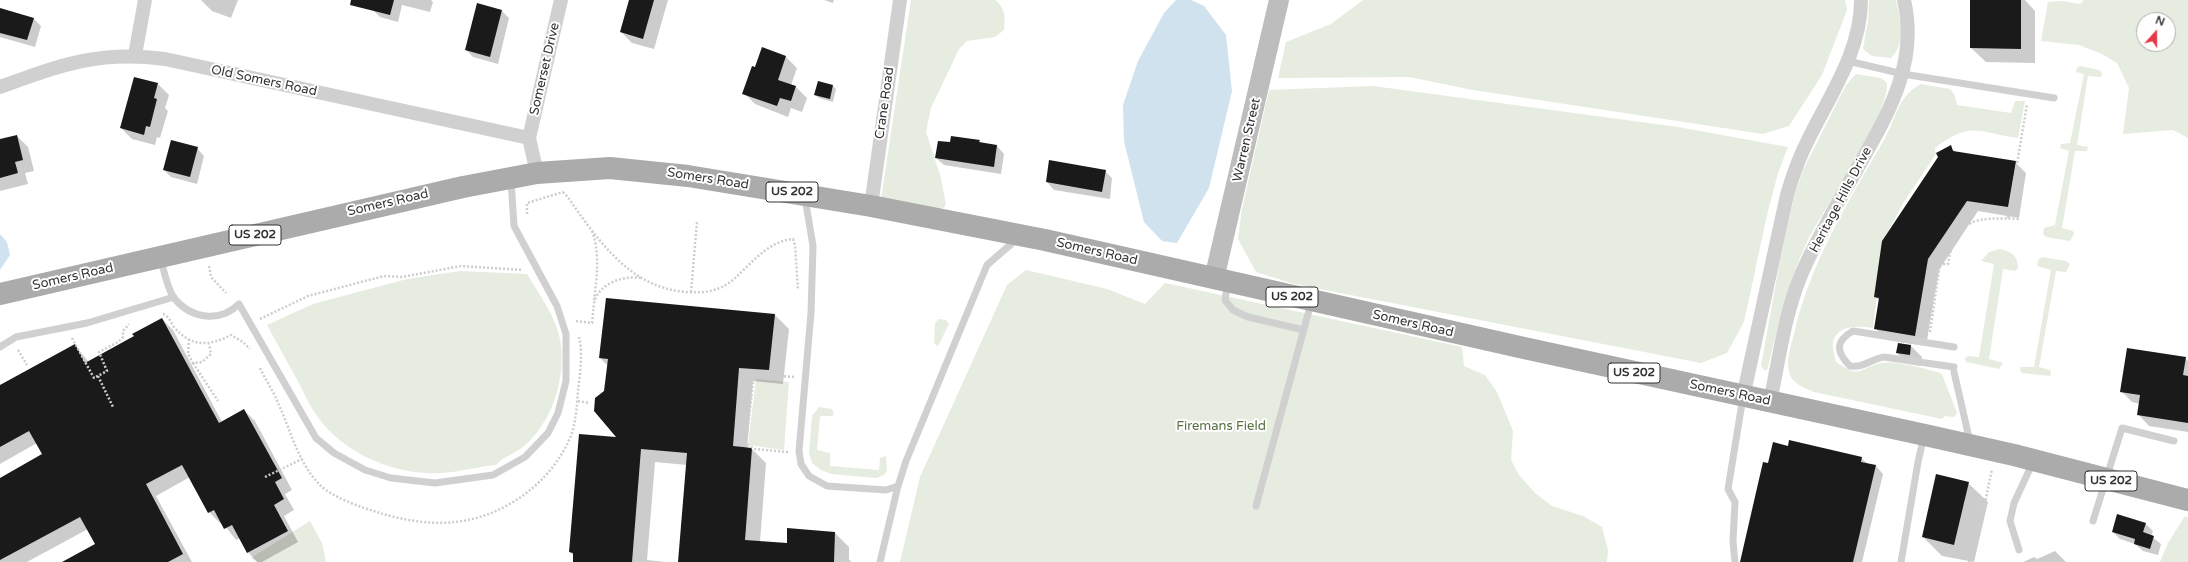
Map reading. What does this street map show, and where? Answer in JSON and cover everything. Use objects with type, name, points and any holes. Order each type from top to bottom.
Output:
[{"type":"main road","name":"Somers Road","points":[[0,294],[160,258],[405,199],[537,173],[610,168],[645,170],[804,194],[1020,236],[1925,435],[2034,460],[2188,500]]},
{"type":"street","points":[[135,55],[145,0]]},
{"type":"street","name":"Somerset Drive","points":[[529,138],[561,0]]},
{"type":"street","name":"Crane Road","points":[[871,206],[900,0]]},
{"type":"street","name":"Warren Street","points":[[1221,281],[1279,0]]},
{"type":"street","points":[[1744,396],[1787,195],[1796,164],[1848,61],[1861,19],[1861,0]]},
{"type":"street","name":"Heritage Hills Drive","points":[[1770,402],[1781,345],[1801,277],[1816,243],[1885,118],[1903,74],[1908,51],[1908,28],[1904,0]]},
{"type":"street","name":"Old Somers Road","points":[[0,87],[75,62],[105,56],[135,55],[172,61],[529,138]]},
{"type":"street","points":[[529,138],[537,173]]},
{"type":"lane","points":[[1848,61],[1903,74],[2054,98]]},
{"type":"lane","points":[[160,258],[174,297],[189,312],[216,317],[229,314],[239,304],[316,438],[346,460],[365,470],[391,478],[435,483],[493,475],[525,457],[548,433],[558,413],[566,381],[566,334],[557,306],[514,226],[511,178]]},
{"type":"lane","points":[[804,194],[813,246],[811,313],[799,451],[801,464],[809,476],[827,486],[886,490],[898,486]]},
{"type":"lane","points":[[880,562],[898,486],[906,461],[987,265],[1020,236]]},
{"type":"lane","points":[[1221,281],[1225,300],[1233,310],[1248,316],[1304,330]]},
{"type":"lane","points":[[0,346],[16,337],[87,322],[174,297]]},
{"type":"lane","points":[[1256,506],[1312,301]]},
{"type":"lane","points":[[1954,347],[1854,331],[1844,336],[1839,347],[1841,357],[1850,366],[1860,367],[1876,359],[1884,358],[1954,369],[1971,446]]},
{"type":"lane","points":[[1735,562],[1733,541],[1735,502],[1728,489],[1744,396]]},
{"type":"lane","points":[[2093,521],[2122,428],[2174,441]]},
{"type":"lane","points":[[1901,562],[1918,462],[1925,435]]},
{"type":"lane","points":[[2019,550],[2010,521],[2014,503],[2034,460]]},
{"type":"path","points":[[2008,218],[2027,102]]},
{"type":"path","points":[[527,203],[563,192],[614,255],[641,278],[661,288],[702,293],[720,289],[771,246],[785,240],[792,239],[795,245],[798,295]]},
{"type":"path","points":[[1930,333],[1940,264],[1948,264],[1954,238],[1961,229],[1975,221],[1986,218],[2020,219]]},
{"type":"path","points":[[691,292],[697,222]]},
{"type":"path","points":[[576,322],[592,323],[597,263],[594,238],[591,228]]},
{"type":"path","points":[[208,259],[211,277],[226,293]]},
{"type":"path","points":[[260,319],[308,296],[384,276],[402,277],[460,266],[523,270]]},
{"type":"path","points":[[594,302],[600,290],[610,284],[620,279],[633,277],[641,278]]},
{"type":"path","points":[[158,315],[164,313],[175,328],[189,339],[203,345],[219,341],[231,335],[243,342],[254,355]]},
{"type":"path","points":[[68,337],[73,338],[94,378],[106,371],[99,352],[118,342],[123,337],[123,332],[127,324],[134,322]]},
{"type":"path","points":[[189,339],[188,354],[218,401]]},
{"type":"path","points":[[193,363],[202,362],[211,354],[209,344]]},
{"type":"path","points":[[21,346],[18,350],[27,365]]},
{"type":"path","points":[[257,361],[269,388]]},
{"type":"path","points":[[793,383],[794,369]]},
{"type":"path","points":[[788,452],[755,449],[746,444],[754,374],[794,377]]},
{"type":"path","points":[[98,376],[113,406]]},
{"type":"path","points":[[578,401],[589,403]]},
{"type":"path","points":[[788,456],[789,446]]},
{"type":"path","points":[[1969,562],[1984,508],[1994,451]]},
{"type":"path","points":[[265,477],[302,459]]},
{"type":"path","points":[[1964,503],[1984,508]]},
{"type":"path","points":[[837,559],[852,562]]},
{"type":"green space","points":[[911,0],[995,0],[1001,6],[1004,17],[1004,30],[995,37],[967,41],[959,49],[931,108],[926,132],[941,178],[946,205],[938,214],[881,199]]},
{"type":"green space","points":[[1363,0],[1845,0],[1847,10],[1822,75],[1789,126],[1763,134],[1473,90],[1409,77],[1278,78],[1286,42],[1331,24]]},
{"type":"green space","points":[[1869,0],[1896,0],[1901,38],[1896,52],[1891,58],[1872,56],[1863,49],[1868,21]]},
{"type":"green space","points":[[2084,0],[2188,0],[2188,138],[2173,130],[2123,134],[2129,88],[2117,63],[2102,54],[2079,45],[2041,41],[2048,2],[2062,1],[2080,4]]},
{"type":"green space","points":[[2080,66],[2099,70],[2102,73],[2101,77],[2088,76],[2077,145],[2088,147],[2087,151],[2075,151],[2062,228],[2073,231],[2074,234],[2070,241],[2046,237],[2043,234],[2044,228],[2055,225],[2069,151],[2060,148],[2061,144],[2070,143],[2084,74],[2076,72],[2077,68]]},
{"type":"green space","points":[[1856,74],[1881,78],[1887,83],[1885,98],[1867,139],[1816,226],[1800,257],[1784,303],[1768,367],[1767,370],[1764,370],[1761,366],[1779,266],[1794,197],[1803,170],[1846,85]]},
{"type":"green space","points":[[1921,84],[1950,89],[1954,94],[1957,105],[2011,113],[2015,101],[2025,101],[2018,138],[1984,132],[1967,131],[1948,139],[1935,148],[1936,154],[1904,202],[1884,238],[1873,328],[1855,327],[1844,329],[1835,337],[1833,348],[1836,362],[1850,370],[1859,371],[1873,365],[1887,362],[1912,366],[1942,374],[1957,413],[1954,417],[1945,416],[1942,419],[1814,392],[1795,382],[1790,376],[1788,367],[1789,353],[1801,308],[1820,258],[1857,186],[1884,140],[1902,101],[1907,94]]},
{"type":"green space","points":[[1373,86],[1678,127],[1788,147],[1778,173],[1767,215],[1744,322],[1727,353],[1701,363],[1294,284],[1256,272],[1238,239],[1242,209],[1269,90]]},
{"type":"green space","points":[[2000,249],[2007,251],[2015,257],[2018,268],[2015,271],[2003,269],[1989,359],[2003,363],[1999,369],[1966,362],[1965,358],[1968,356],[1979,357],[1994,264],[1981,261],[1989,252]]},
{"type":"green space","points":[[2042,257],[2066,261],[2070,264],[2066,272],[2056,271],[2039,367],[2050,370],[2050,376],[2022,373],[2020,370],[2021,367],[2034,367],[2051,270],[2037,266],[2038,260]]},
{"type":"green space","name":"Firemans Field","points":[[1026,270],[1107,289],[1145,304],[1165,283],[1462,347],[1464,366],[1485,375],[1497,392],[1513,431],[1511,460],[1519,475],[1535,493],[1552,506],[1583,516],[1602,527],[1608,550],[1607,562],[900,562],[920,477],[1007,285]]},
{"type":"green space","points":[[460,271],[527,274],[547,307],[557,328],[562,354],[560,381],[551,408],[545,420],[538,431],[526,444],[502,459],[496,465],[453,472],[427,473],[396,468],[366,457],[339,439],[317,416],[267,325],[313,304],[407,279]]},
{"type":"green space","points":[[939,319],[946,320],[949,324],[938,346],[934,343],[935,323]]},
{"type":"green space","points":[[756,379],[789,382],[784,450],[748,445]]},
{"type":"green space","points":[[819,407],[832,409],[834,414],[832,416],[820,416],[817,450],[830,453],[830,466],[879,470],[880,458],[886,456],[887,470],[885,474],[877,478],[831,474],[821,470],[812,463],[809,453],[812,416]]},
{"type":"green space","points":[[2185,516],[2188,518],[2188,562],[2160,562],[2168,543]]},
{"type":"green space","points":[[310,521],[322,543],[326,562],[258,562],[251,558]]},
{"type":"water","points":[[1176,0],[1191,0],[1204,6],[1226,35],[1232,91],[1209,188],[1177,243],[1162,241],[1144,222],[1124,141],[1123,105],[1138,61],[1164,13]]},
{"type":"water","points":[[0,234],[7,242],[10,255],[0,270]]},
{"type":"building","points":[[351,0],[394,0],[390,15],[350,5]]},
{"type":"building","points":[[629,0],[654,0],[643,39],[620,32]]},
{"type":"building","points":[[1970,0],[2021,0],[2021,49],[1970,48]]},
{"type":"building","points":[[477,3],[502,10],[490,57],[465,50]]},
{"type":"building","points":[[0,8],[34,18],[27,40],[0,33]]},
{"type":"building","points":[[762,47],[786,56],[778,80],[796,86],[791,101],[780,98],[777,106],[742,94],[752,66],[755,67]]},
{"type":"building","points":[[134,77],[158,83],[154,98],[157,99],[150,127],[146,126],[144,135],[120,128]]},
{"type":"building","points":[[818,81],[833,85],[830,99],[814,95]]},
{"type":"building","points":[[17,135],[23,160],[15,162],[18,173],[0,178],[0,139]]},
{"type":"building","points":[[951,136],[980,140],[979,142],[997,145],[994,167],[935,158],[938,141],[950,142]]},
{"type":"building","points":[[171,140],[198,147],[190,177],[163,170]]},
{"type":"building","points":[[1951,145],[1953,151],[2016,161],[2008,207],[1967,201],[1928,259],[1915,336],[1874,329],[1879,298],[1874,297],[1882,241],[1938,157],[1936,153]]},
{"type":"building","points":[[1049,160],[1106,170],[1102,192],[1046,182]]},
{"type":"building","points":[[606,298],[775,314],[769,370],[739,368],[733,446],[752,448],[745,540],[787,543],[787,528],[835,532],[834,562],[678,562],[687,453],[641,449],[632,562],[573,562],[573,553],[569,552],[579,434],[616,437],[594,411],[595,398],[604,391],[608,359],[599,358]]},
{"type":"building","points":[[162,318],[219,423],[244,409],[282,478],[275,482],[284,499],[274,505],[288,531],[247,553],[232,525],[224,529],[214,510],[208,513],[182,465],[146,484],[183,554],[168,562],[62,562],[95,544],[80,517],[0,560],[0,478],[42,454],[29,431],[0,447],[0,385],[75,344],[85,363],[134,336],[132,334]]},
{"type":"building","points":[[1898,343],[1911,345],[1910,355],[1896,353]]},
{"type":"building","points":[[2127,348],[2186,357],[2183,375],[2188,376],[2188,423],[2137,415],[2140,395],[2120,392]]},
{"type":"building","points":[[1789,440],[1862,457],[1861,462],[1876,465],[1853,562],[1740,562],[1763,462],[1768,463],[1773,442],[1788,446]]},
{"type":"building","points":[[1936,474],[1969,482],[1954,545],[1922,537]]},
{"type":"building","points":[[2117,514],[2146,523],[2143,532],[2154,536],[2150,549],[2134,544],[2135,539],[2112,532]]}]
